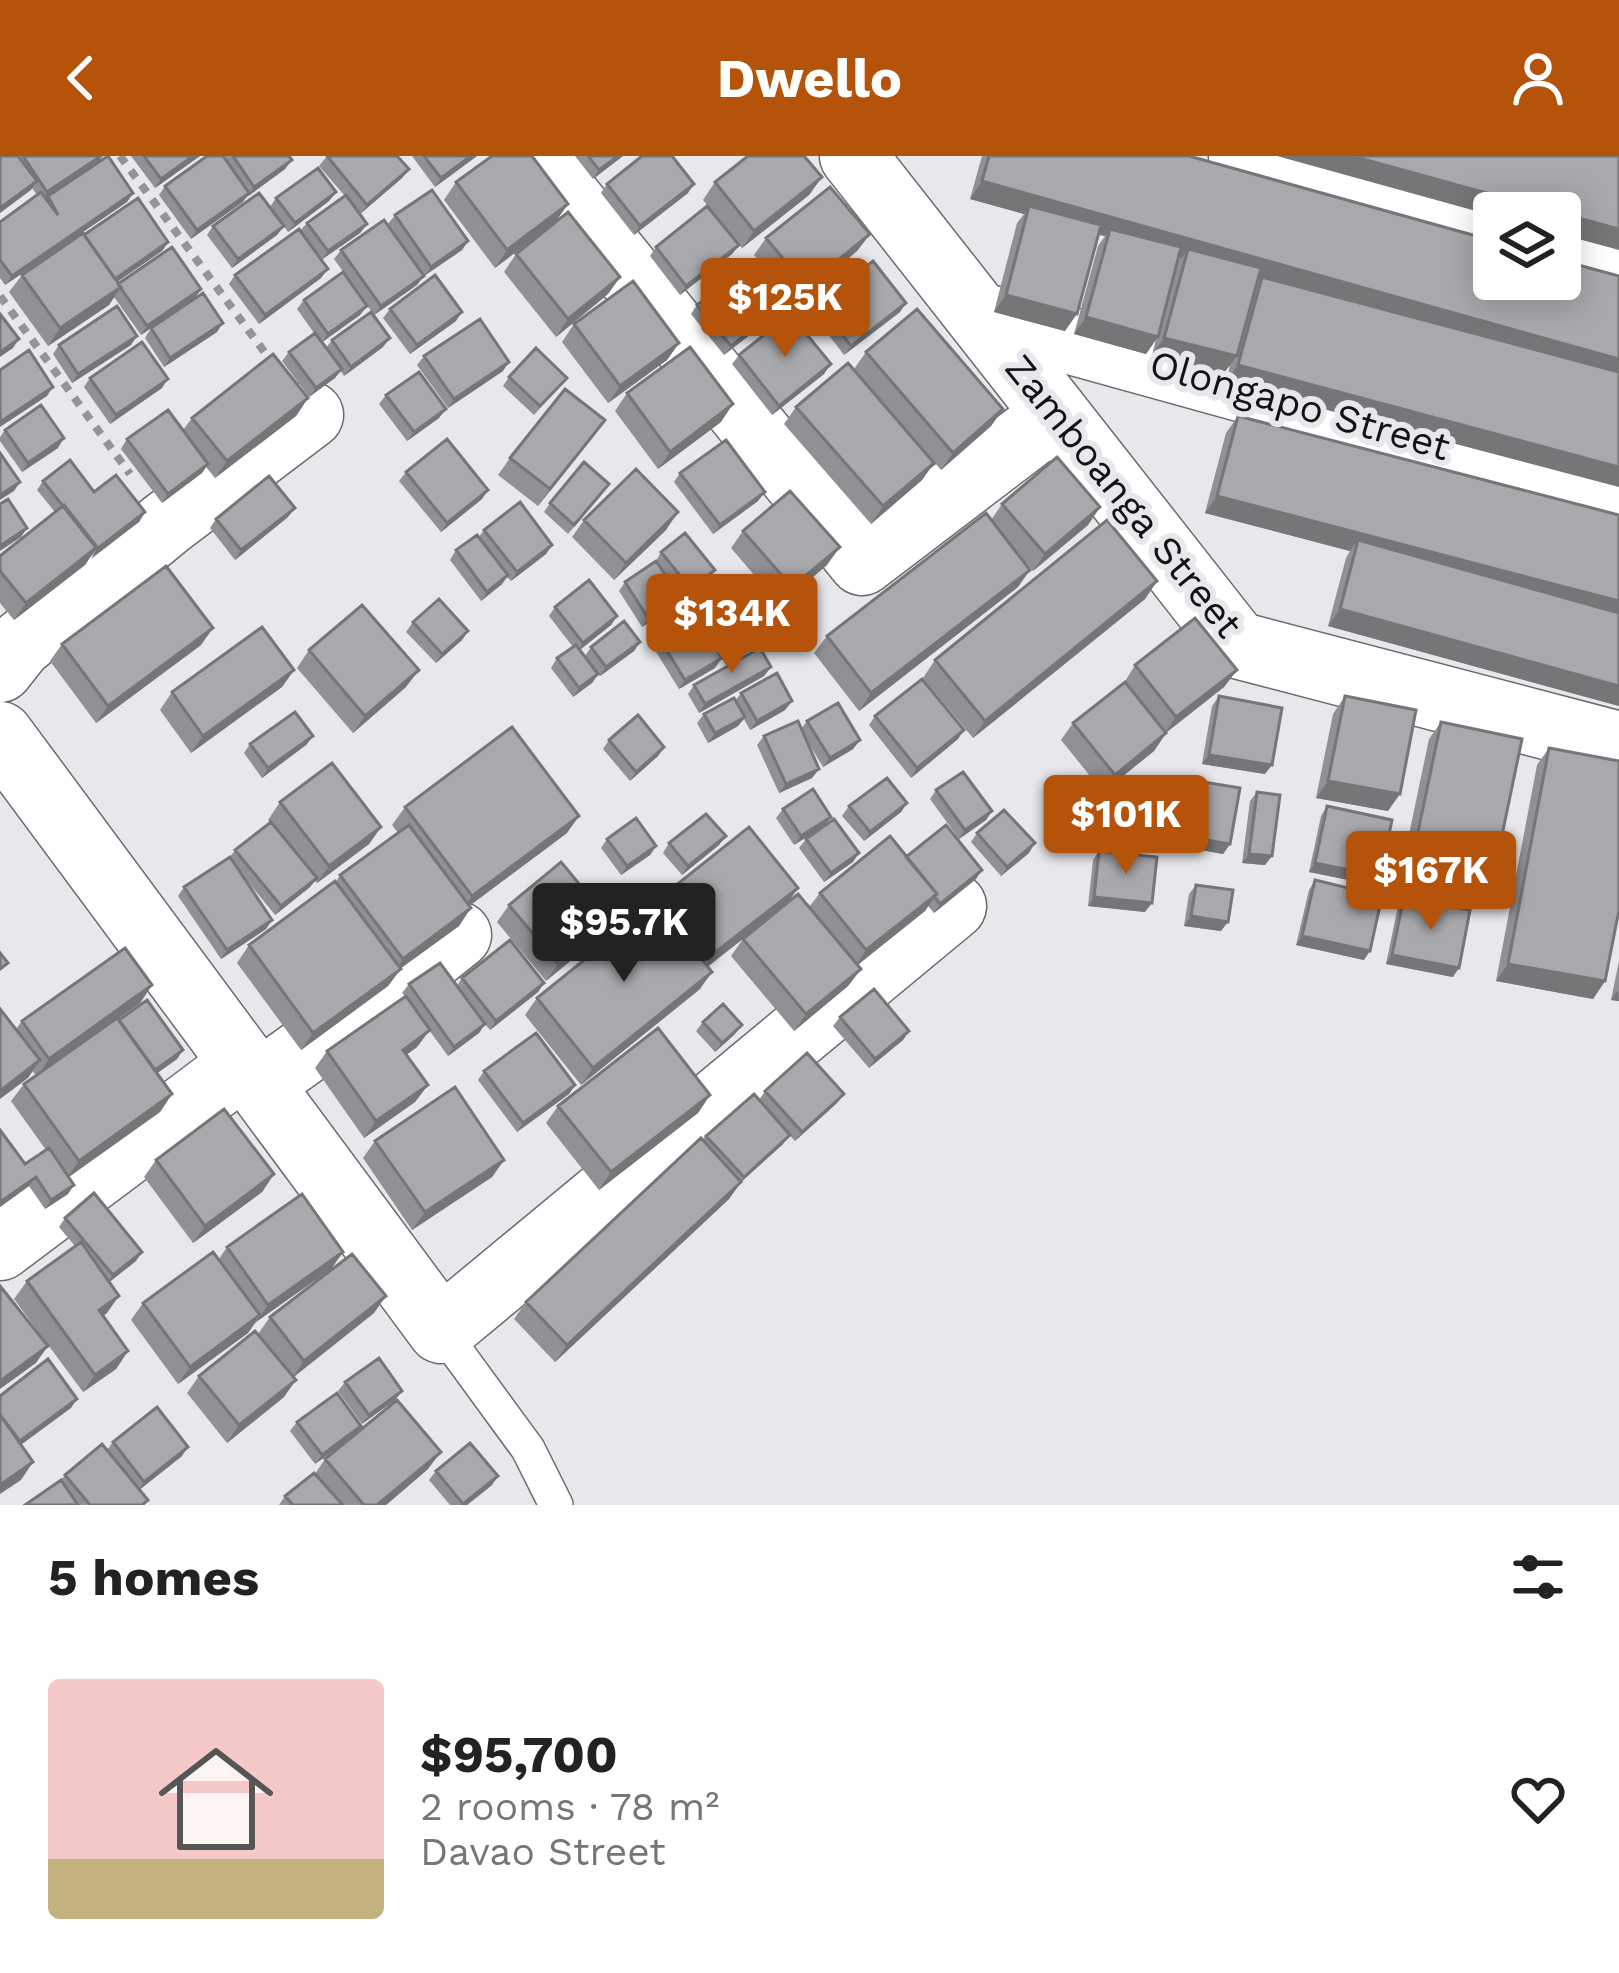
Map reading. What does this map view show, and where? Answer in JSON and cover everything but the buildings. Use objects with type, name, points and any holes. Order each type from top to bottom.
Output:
[{"type":"street","points":[[534,156],[862,562],[1055,415]]},
{"type":"street","name":"Zamboanga Street","points":[[853,156],[1238,645],[1619,745]]},
{"type":"street","points":[[1242,156],[1473,220]]},
{"type":"street","points":[[1581,251],[1619,262]]},
{"type":"street","name":"Olongapo Street","points":[[981,316],[1619,494]]},
{"type":"street","points":[[0,669],[19,645],[166,524],[310,415]]},
{"type":"street","points":[[0,735],[440,1330],[953,906]]},
{"type":"street","points":[[0,1247],[252,1074],[383,995],[458,935]]},
{"type":"lane","points":[[440,1330],[528,1449],[556,1505]]},
{"type":"path","points":[[120,156],[310,415]]},
{"type":"path","points":[[0,296],[166,524]]}]
